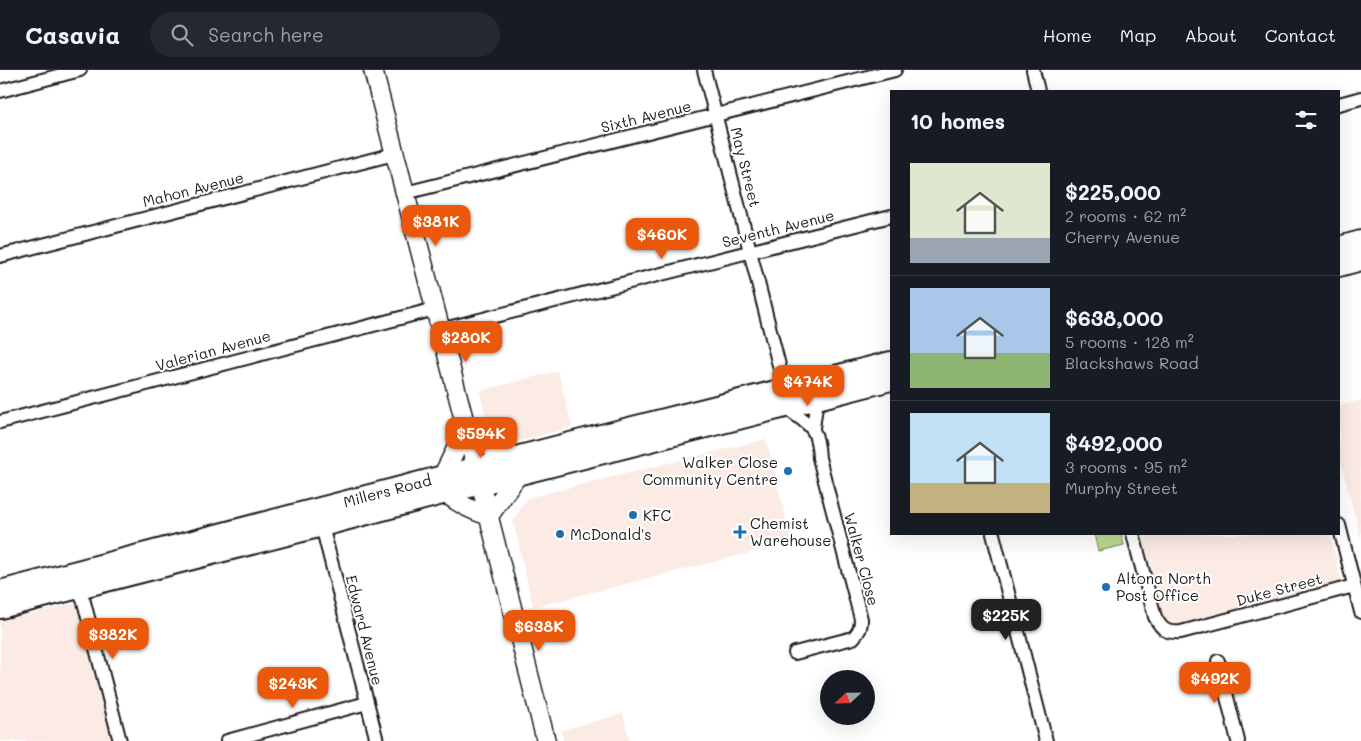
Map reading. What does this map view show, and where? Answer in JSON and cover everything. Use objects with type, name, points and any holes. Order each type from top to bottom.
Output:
[{"type":"main road","points":[[373,70],[546,741]]},
{"type":"main road","points":[[1340,247],[1361,241]]},
{"type":"main road","points":[[1340,266],[1361,260]]},
{"type":"main road","name":"Millers Road","points":[[0,591],[789,400],[890,362]]},
{"type":"main road","name":"Millers Road","points":[[789,400],[817,400],[890,380]]},
{"type":"main road","points":[[468,435],[488,444],[514,467],[488,516]]},
{"type":"main road","points":[[468,435],[458,443],[444,485],[454,500],[467,508],[488,516]]},
{"type":"main road","name":"Millers Road","points":[[0,608],[322,526],[444,485]]},
{"type":"street","points":[[0,91],[80,70]]},
{"type":"street","name":"May Street","points":[[704,70],[789,400]]},
{"type":"street","name":"Sixth Avenue","points":[[405,193],[895,70]]},
{"type":"street","points":[[1033,70],[1038,90]]},
{"type":"street","points":[[1340,104],[1361,98]]},
{"type":"street","name":"Mahon Avenue","points":[[0,256],[394,154]]},
{"type":"street","name":"Seventh Avenue","points":[[440,330],[890,216]]},
{"type":"street","name":"Valerian Avenue","points":[[0,422],[435,309]]},
{"type":"street","points":[[789,400],[805,421],[813,428]]},
{"type":"street","name":"Walker Close","points":[[795,653],[853,638],[861,626],[813,428],[817,400]]},
{"type":"street","name":"Edward Avenue","points":[[322,526],[377,741]]},
{"type":"street","points":[[1340,529],[1361,612]]},
{"type":"street","points":[[993,535],[1046,741]]},
{"type":"street","name":"Duke Street","points":[[1133,535],[1155,617],[1160,626],[1170,632],[1181,632],[1354,586]]},
{"type":"street","points":[[41,581],[66,583],[78,588],[84,602],[120,741]]},
{"type":"street","points":[[1218,661],[1238,741]]},
{"type":"street","points":[[227,741],[367,703]]},
{"type":"shaded area","points":[[558,371],[572,427],[521,441],[488,422],[479,391]]},
{"type":"shaded area","points":[[1361,400],[1361,540],[1340,458],[1340,406]]},
{"type":"shaded area","points":[[766,439],[792,542],[533,607],[513,521],[527,498]]},
{"type":"shaded area","points":[[1142,535],[1330,535],[1342,584],[1179,626],[1164,622]]},
{"type":"shaded area","points":[[80,602],[114,741],[0,741],[0,621]]},
{"type":"shaded area","points":[[623,714],[630,741],[564,741],[561,730]]},
{"type":"green space","points":[[1094,535],[1121,535],[1124,545],[1098,551]]},
{"type":"place","name":"Walker Close Community Centre","points":[[788,471]]},
{"type":"place","name":"KFC","points":[[633,515]]},
{"type":"place","name":"Chemist Warehouse","points":[[740,532]]},
{"type":"place","name":"McDonald's","points":[[560,534]]},
{"type":"place","name":"Altona North Post Office","points":[[1106,587]]}]
